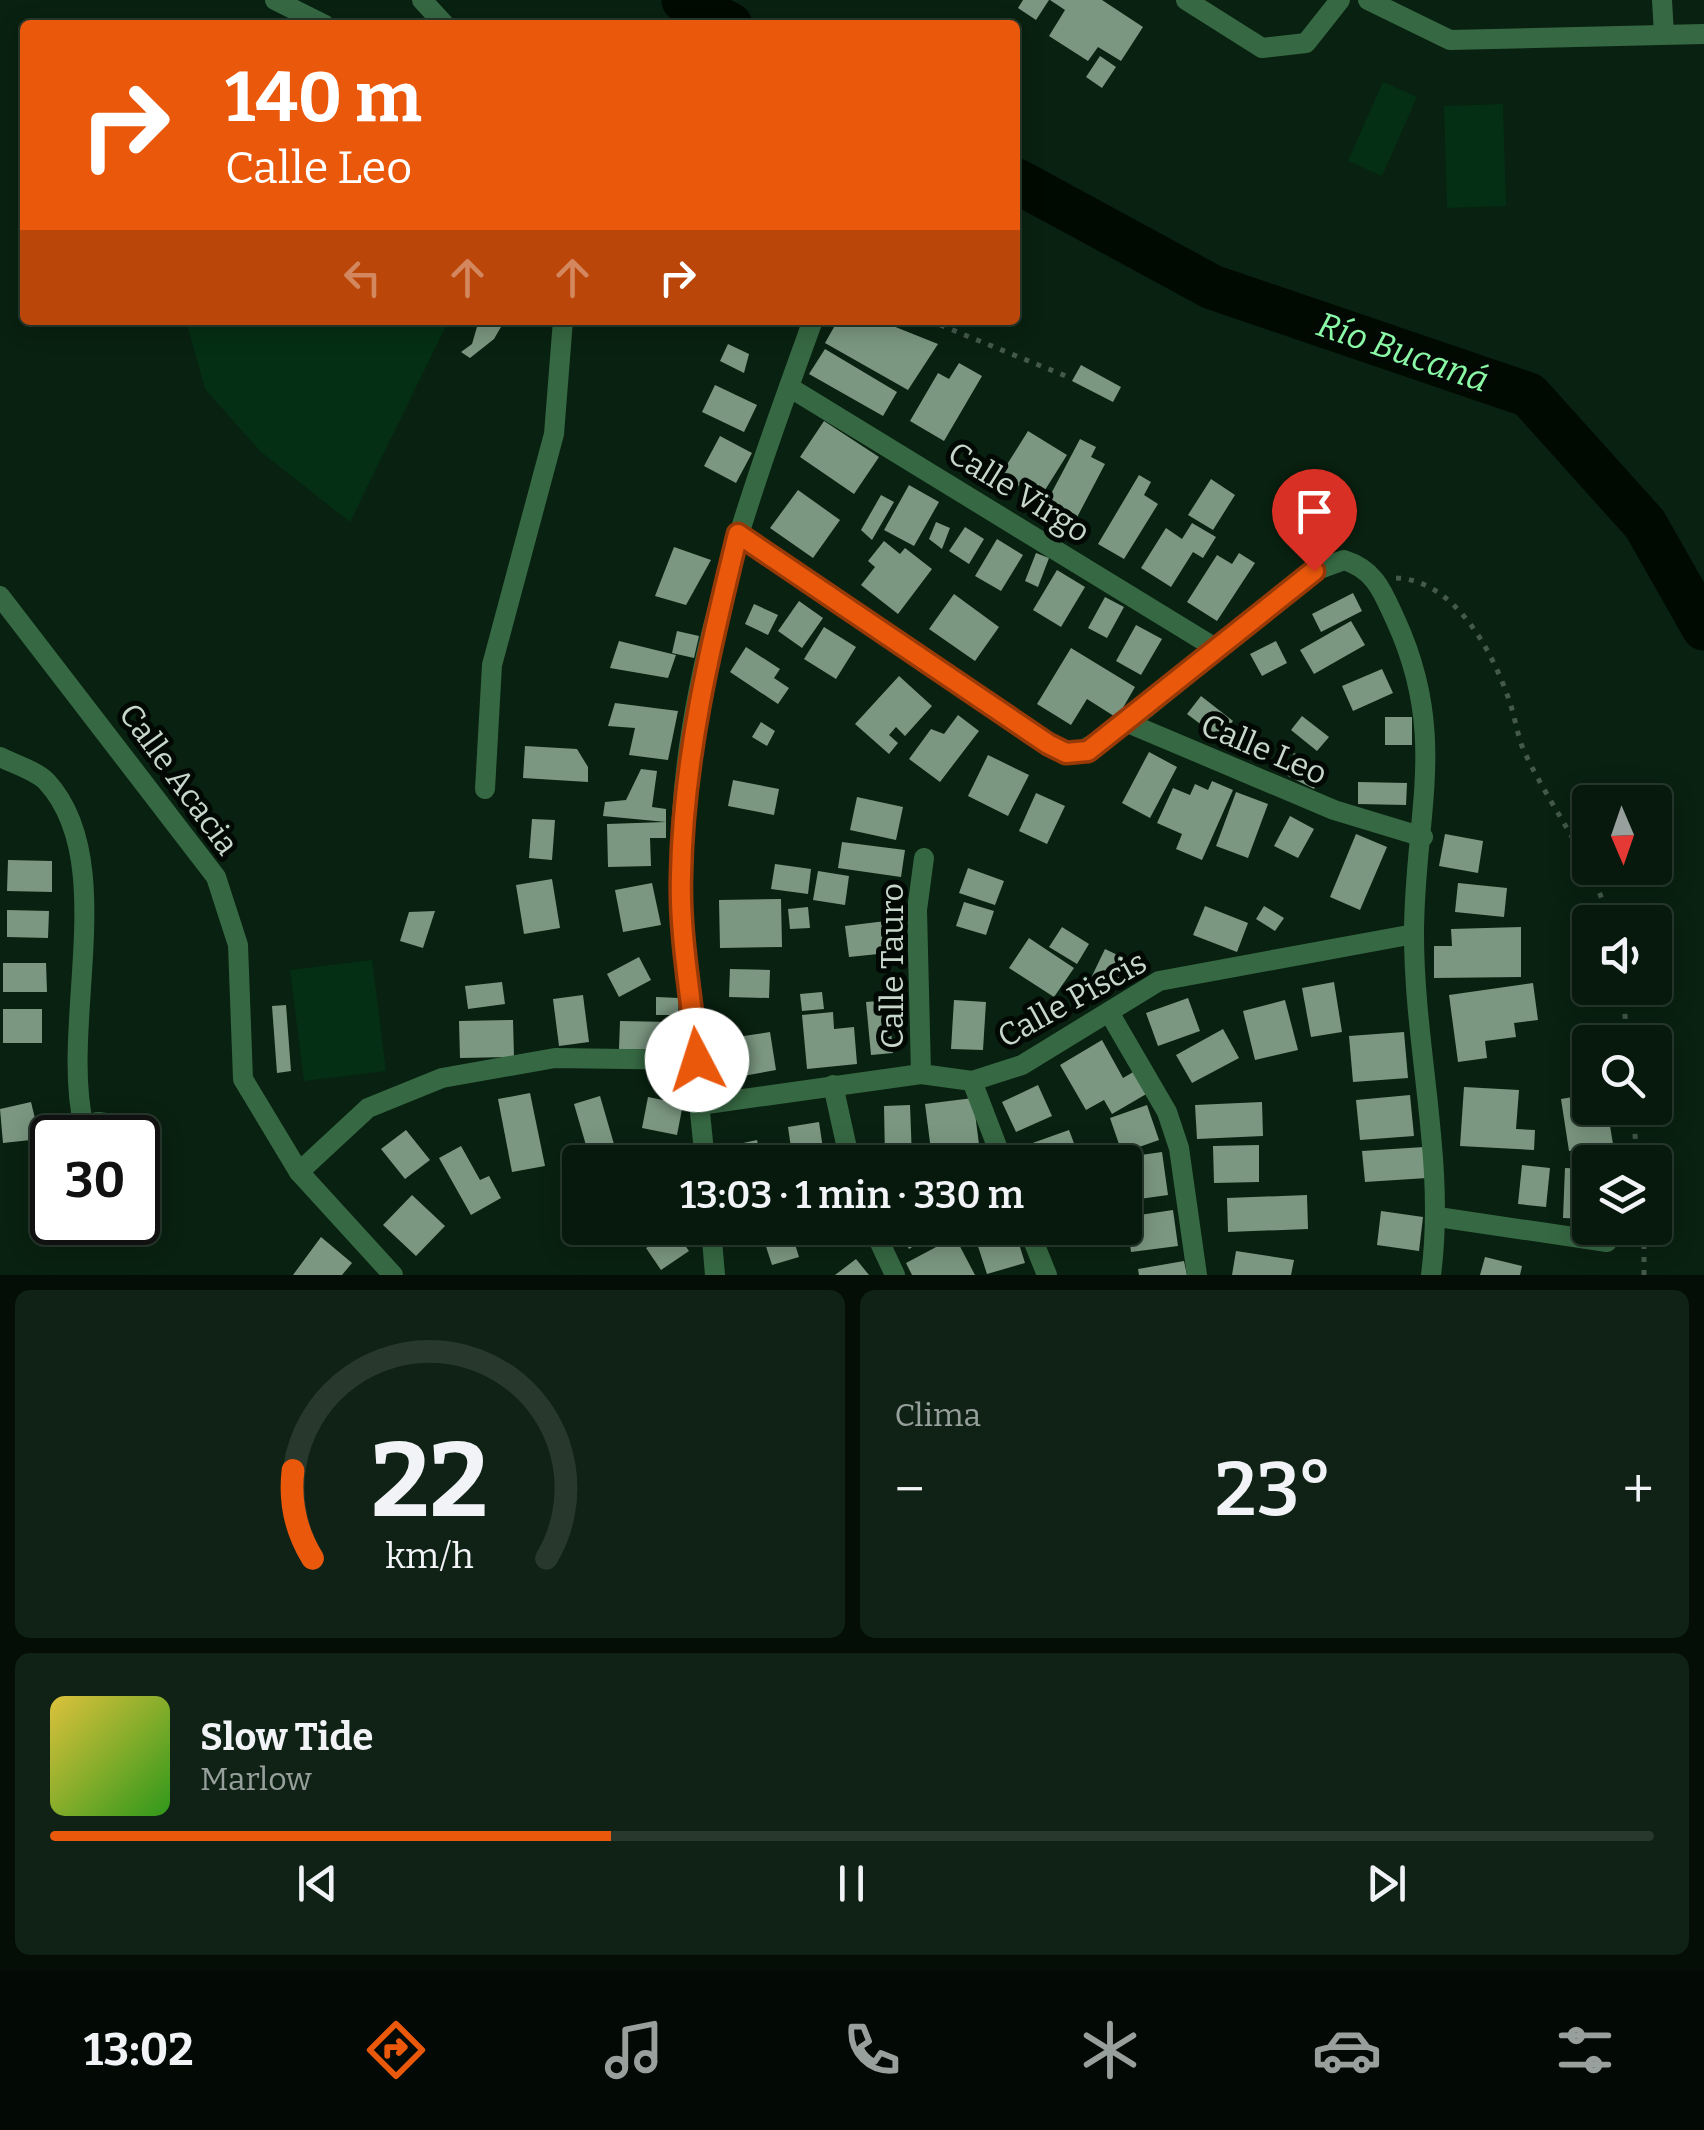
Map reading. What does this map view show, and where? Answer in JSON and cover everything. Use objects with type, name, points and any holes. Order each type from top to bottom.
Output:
[{"type":"street","points":[[275,0],[315,20]]},
{"type":"street","points":[[422,0],[440,20]]},
{"type":"street","points":[[1186,0],[1262,48],[1306,43],[1340,0]]},
{"type":"street","points":[[1368,0],[1450,40],[1704,34]]},
{"type":"street","points":[[1662,0],[1664,34]]},
{"type":"street","points":[[485,790],[492,665],[554,434],[563,325]]},
{"type":"street","points":[[704,1145],[680,879],[688,770],[706,664],[738,534],[811,325]]},
{"type":"street","name":"Calle Virgo","points":[[789,387],[1217,649]]},
{"type":"street","points":[[738,534],[1057,748],[1076,754],[1088,751],[1128,723],[1314,571],[1344,560],[1371,573],[1380,585],[1417,674],[1428,747],[1414,934],[1438,1217],[1430,1275]]},
{"type":"street","name":"Calle Acacia","points":[[1,599],[216,877],[238,946],[244,1079],[299,1172],[393,1275]]},
{"type":"street","name":"Calle Leo","points":[[1128,723],[1302,798],[1423,837]]},
{"type":"street","points":[[0,757],[46,780],[76,827],[84,875],[75,1090],[79,1115]]},
{"type":"street","name":"Calle Tauro","points":[[921,1074],[917,910],[924,858]]},
{"type":"street","name":"Calle Piscis","points":[[700,1105],[921,1074],[972,1081],[1022,1065],[1159,981],[1414,934]]},
{"type":"street","points":[[1110,1014],[1167,1112],[1178,1148],[1197,1275]]},
{"type":"street","points":[[299,1172],[368,1108],[442,1078],[555,1058],[697,1060]]},
{"type":"street","points":[[972,1081],[997,1145]]},
{"type":"street","points":[[832,1085],[846,1145]]},
{"type":"street","points":[[1438,1217],[1572,1237]]},
{"type":"street","points":[[712,1245],[715,1275]]},
{"type":"street","points":[[880,1245],[895,1275]]},
{"type":"street","points":[[1035,1245],[1047,1275]]},
{"type":"path","points":[[940,325],[1068,377]]},
{"type":"path","points":[[1380,585],[1390,578],[1412,578],[1435,588],[1489,654],[1509,699],[1524,750],[1582,851],[1603,905]]},
{"type":"path","points":[[1644,1245],[1644,1275]]},
{"type":"green space","points":[[1383,82],[1417,97],[1382,176],[1348,161]]},
{"type":"green space","points":[[1503,104],[1506,206],[1447,208],[1444,106]]},
{"type":"green space","points":[[187,325],[447,325],[350,522],[261,452],[205,389]]},
{"type":"green space","points":[[372,960],[386,1071],[304,1081],[290,970]]},
{"type":"building","points":[[1023,0],[1049,0],[1036,20],[1018,8]]},
{"type":"building","points":[[1050,0],[1102,0],[1143,27],[1121,61],[1098,47],[1088,61],[1049,36],[1065,10]]},
{"type":"building","points":[[1100,56],[1116,67],[1102,88],[1086,77]]},
{"type":"building","points":[[478,325],[502,325],[494,339],[470,358],[461,352],[472,344]]},
{"type":"building","points":[[835,325],[890,325],[938,344],[908,390],[825,343]]},
{"type":"building","points":[[728,344],[749,354],[744,373],[720,361]]},
{"type":"building","points":[[825,349],[897,392],[883,416],[809,374]]},
{"type":"building","points":[[959,363],[982,376],[944,441],[910,421],[938,373],[949,379]]},
{"type":"building","points":[[1081,365],[1121,387],[1113,402],[1072,381]]},
{"type":"building","points":[[715,385],[757,405],[744,432],[702,412]]},
{"type":"building","points":[[824,421],[879,457],[854,494],[800,457]]},
{"type":"building","points":[[1028,431],[1067,455],[1040,498],[1019,485],[1014,493],[996,482]]},
{"type":"building","points":[[720,436],[752,453],[736,483],[704,466]]},
{"type":"building","points":[[1080,439],[1096,447],[1091,457],[1105,464],[1073,525],[1043,509]]},
{"type":"building","points":[[1139,475],[1151,482],[1144,495],[1158,504],[1124,559],[1098,544]]},
{"type":"building","points":[[1211,479],[1235,495],[1213,530],[1188,515]]},
{"type":"building","points":[[909,485],[939,502],[914,546],[884,530]]},
{"type":"building","points":[[798,490],[840,520],[813,558],[770,528]]},
{"type":"building","points":[[881,495],[894,502],[872,540],[861,530]]},
{"type":"building","points":[[936,522],[950,528],[942,549],[929,539]]},
{"type":"building","points":[[1192,523],[1216,537],[1203,558],[1193,552],[1171,587],[1141,568],[1166,528],[1182,539]]},
{"type":"building","points":[[965,527],[984,539],[969,564],[949,551]]},
{"type":"building","points":[[997,539],[1023,555],[1001,591],[975,576]]},
{"type":"building","points":[[884,541],[900,554],[905,548],[932,569],[898,614],[861,585],[875,567],[868,561]]},
{"type":"building","points":[[674,547],[711,560],[686,605],[655,596]]},
{"type":"building","points":[[1036,553],[1049,558],[1038,587],[1025,581]]},
{"type":"building","points":[[1239,553],[1255,563],[1217,621],[1187,602],[1217,555],[1232,564]]},
{"type":"building","points":[[1057,570],[1085,587],[1061,627],[1033,610]]},
{"type":"building","points":[[1353,593],[1362,611],[1321,632],[1312,614]]},
{"type":"building","points":[[954,594],[999,627],[975,661],[929,629]]},
{"type":"building","points":[[1105,597],[1124,607],[1107,638],[1088,628]]},
{"type":"building","points":[[799,601],[823,618],[802,648],[778,631]]},
{"type":"building","points":[[754,604],[778,615],[768,635],[745,624]]},
{"type":"building","points":[[1351,621],[1365,645],[1314,674],[1300,650]]},
{"type":"building","points":[[1136,625],[1162,639],[1141,675],[1116,661]]},
{"type":"building","points":[[824,627],[856,647],[836,679],[804,659]]},
{"type":"building","points":[[677,631],[699,636],[694,658],[672,653]]},
{"type":"building","points":[[619,641],[676,655],[668,678],[610,668]]},
{"type":"building","points":[[1276,641],[1287,663],[1262,676],[1250,654]]},
{"type":"building","points":[[746,647],[780,669],[774,678],[789,688],[778,704],[730,672]]},
{"type":"building","points":[[1071,648],[1135,687],[1117,718],[1087,699],[1071,725],[1037,704]]},
{"type":"building","points":[[1382,669],[1393,693],[1353,711],[1342,686]]},
{"type":"building","points":[[899,676],[932,706],[905,736],[896,727],[889,735],[898,743],[889,754],[855,724]]},
{"type":"building","points":[[1201,696],[1233,721],[1219,738],[1187,714]]},
{"type":"building","points":[[615,703],[678,711],[668,760],[629,755],[635,728],[608,726]]},
{"type":"building","points":[[958,715],[979,731],[940,782],[909,759],[931,729],[944,734]]},
{"type":"building","points":[[1302,716],[1329,737],[1317,751],[1291,730]]},
{"type":"building","points":[[1385,717],[1412,717],[1412,745],[1385,745]]},
{"type":"building","points":[[761,722],[775,731],[767,746],[752,737]]},
{"type":"building","points":[[525,746],[577,749],[588,767],[588,782],[523,778]]},
{"type":"building","points":[[1149,752],[1177,767],[1150,818],[1122,803]]},
{"type":"building","points":[[1294,753],[1325,767],[1314,789],[1284,774]]},
{"type":"building","points":[[988,755],[1029,775],[1008,816],[968,796]]},
{"type":"building","points":[[641,769],[657,771],[652,807],[666,809],[666,822],[603,816],[605,802],[626,800]]},
{"type":"building","points":[[733,780],[779,789],[774,815],[728,806]]},
{"type":"building","points":[[1212,781],[1233,790],[1202,860],[1176,849],[1182,834],[1157,823],[1173,788],[1190,795],[1195,784],[1208,790]]},
{"type":"building","points":[[1358,782],[1407,783],[1406,805],[1358,804]]},
{"type":"building","points":[[1236,792],[1268,804],[1248,858],[1216,846]]},
{"type":"building","points":[[1036,793],[1065,806],[1047,844],[1019,831]]},
{"type":"building","points":[[857,797],[903,807],[896,840],[850,830]]},
{"type":"building","points":[[1290,816],[1314,829],[1298,858],[1274,846]]},
{"type":"building","points":[[532,819],[555,820],[552,860],[529,858]]},
{"type":"building","points":[[666,822],[666,838],[650,838],[651,866],[608,867],[607,824]]},
{"type":"building","points":[[1356,834],[1387,847],[1360,910],[1330,897]]},
{"type":"building","points":[[1445,834],[1483,841],[1478,873],[1439,866]]},
{"type":"building","points":[[842,842],[905,850],[901,877],[838,868]]},
{"type":"building","points":[[8,860],[52,861],[52,892],[7,891]]},
{"type":"building","points":[[775,864],[811,869],[808,894],[771,889]]},
{"type":"building","points":[[968,868],[1004,881],[995,905],[959,893]]},
{"type":"building","points":[[818,871],[849,876],[845,905],[813,900]]},
{"type":"building","points":[[552,879],[560,928],[524,934],[516,885]]},
{"type":"building","points":[[652,883],[661,925],[623,932],[615,890]]},
{"type":"building","points":[[1458,883],[1507,888],[1504,917],[1455,912]]},
{"type":"building","points":[[781,899],[782,947],[720,948],[719,900]]},
{"type":"building","points":[[964,902],[994,911],[986,935],[956,926]]},
{"type":"building","points":[[1205,906],[1248,923],[1237,952],[1193,935]]},
{"type":"building","points":[[1264,906],[1284,918],[1275,931],[1256,919]]},
{"type":"building","points":[[808,907],[810,928],[790,929],[788,909]]},
{"type":"building","points":[[7,910],[49,911],[48,938],[7,937]]},
{"type":"building","points":[[435,911],[423,948],[400,941],[409,912]]},
{"type":"building","points":[[894,920],[898,952],[849,957],[845,926]]},
{"type":"building","points":[[1062,927],[1089,944],[1077,964],[1049,947]]},
{"type":"building","points":[[1521,927],[1521,977],[1434,978],[1434,946],[1452,946],[1451,929]]},
{"type":"building","points":[[1029,938],[1074,968],[1054,997],[1009,968]]},
{"type":"building","points":[[1105,949],[1130,961],[1116,990],[1091,978]]},
{"type":"building","points":[[639,957],[651,980],[619,997],[607,974]]},
{"type":"building","points":[[3,963],[46,963],[47,992],[3,992]]},
{"type":"building","points":[[730,969],[770,970],[769,998],[729,997]]},
{"type":"building","points":[[502,982],[505,1004],[468,1009],[465,986]]},
{"type":"building","points":[[1334,982],[1342,1032],[1311,1037],[1302,988]]},
{"type":"building","points":[[1533,983],[1538,1020],[1514,1023],[1516,1037],[1485,1041],[1487,1058],[1458,1062],[1449,995]]},
{"type":"building","points":[[822,992],[824,1009],[802,1011],[800,994]]},
{"type":"building","points":[[583,995],[589,1042],[559,1046],[553,999]]},
{"type":"building","points":[[656,997],[679,998],[678,1015],[656,1015]]},
{"type":"building","points":[[1188,998],[1200,1031],[1158,1046],[1146,1013]]},
{"type":"building","points":[[888,1000],[893,1053],[871,1055],[866,1002]]},
{"type":"building","points":[[954,1000],[986,1002],[983,1050],[951,1049]]},
{"type":"building","points":[[1285,1000],[1298,1050],[1255,1060],[1243,1011]]},
{"type":"building","points":[[286,1005],[291,1071],[277,1073],[272,1006]]},
{"type":"building","points":[[3,1009],[42,1009],[42,1043],[3,1043]]},
{"type":"building","points":[[833,1012],[834,1029],[854,1027],[857,1064],[807,1069],[802,1015]]},
{"type":"building","points":[[513,1020],[514,1057],[460,1058],[459,1021]]},
{"type":"building","points":[[620,1021],[671,1022],[670,1050],[619,1049]]},
{"type":"building","points":[[1223,1029],[1239,1058],[1192,1083],[1176,1055]]},
{"type":"building","points":[[770,1032],[776,1070],[743,1076],[737,1037]]},
{"type":"building","points":[[1404,1032],[1408,1078],[1353,1082],[1349,1036]]},
{"type":"building","points":[[1102,1040],[1123,1078],[1135,1071],[1148,1093],[1112,1114],[1104,1100],[1086,1110],[1060,1065]]},
{"type":"building","points":[[1038,1085],[1052,1116],[1016,1132],[1002,1102]]},
{"type":"building","points":[[1464,1087],[1519,1090],[1516,1129],[1535,1130],[1534,1150],[1460,1146]]},
{"type":"building","points":[[530,1093],[545,1166],[512,1172],[498,1099]]},
{"type":"building","points":[[1410,1095],[1414,1136],[1360,1140],[1356,1100]]},
{"type":"building","points":[[600,1096],[614,1145],[586,1145],[574,1104]]},
{"type":"building","points":[[648,1097],[683,1104],[677,1135],[642,1128]]},
{"type":"building","points":[[1572,1097],[1572,1125],[1610,1125],[1613,1144],[1572,1145],[1569,1151],[1561,1099]]},
{"type":"building","points":[[973,1098],[979,1145],[930,1145],[925,1104]]},
{"type":"building","points":[[31,1102],[34,1115],[30,1115],[30,1140],[3,1143],[0,1109]]},
{"type":"building","points":[[1262,1102],[1263,1136],[1197,1139],[1195,1105]]},
{"type":"building","points":[[910,1105],[912,1145],[885,1145],[884,1106]]},
{"type":"building","points":[[1147,1105],[1159,1140],[1142,1146],[1119,1145],[1110,1118]]},
{"type":"building","points":[[819,1122],[822,1145],[791,1145],[788,1127]]},
{"type":"building","points":[[406,1130],[430,1160],[405,1179],[381,1149]]},
{"type":"building","points":[[1069,1130],[1075,1145],[1027,1145]]},
{"type":"building","points":[[1259,1145],[1259,1182],[1214,1183],[1213,1146]]},
{"type":"building","points":[[461,1146],[480,1180],[489,1176],[501,1198],[471,1215],[439,1158]]},
{"type":"building","points":[[1424,1147],[1427,1178],[1365,1182],[1362,1151]]},
{"type":"building","points":[[1162,1152],[1168,1195],[1142,1199],[1142,1155]]},
{"type":"building","points":[[1522,1165],[1550,1168],[1546,1207],[1518,1204]]},
{"type":"building","points":[[1565,1168],[1572,1168],[1572,1218],[1563,1218]]},
{"type":"building","points":[[412,1195],[445,1226],[416,1256],[383,1225]]},
{"type":"building","points":[[1307,1195],[1308,1229],[1228,1232],[1227,1198]]},
{"type":"building","points":[[1173,1210],[1178,1246],[1131,1252],[1130,1245],[1142,1245],[1142,1215]]},
{"type":"building","points":[[1381,1211],[1423,1217],[1419,1251],[1377,1245]]},
{"type":"building","points":[[321,1237],[352,1263],[342,1275],[293,1275]]},
{"type":"building","points":[[685,1245],[689,1251],[661,1270],[646,1248]]},
{"type":"building","points":[[766,1245],[795,1245],[799,1257],[772,1265]]},
{"type":"building","points":[[940,1245],[959,1245],[975,1275],[912,1275],[906,1263]]},
{"type":"building","points":[[978,1245],[1019,1245],[1025,1263],[987,1274]]},
{"type":"building","points":[[1236,1251],[1294,1260],[1291,1275],[1232,1275]]},
{"type":"building","points":[[1485,1257],[1522,1266],[1520,1275],[1480,1275]]},
{"type":"building","points":[[856,1259],[869,1275],[835,1275]]},
{"type":"building","points":[[1184,1261],[1187,1275],[1139,1275],[1138,1269]]},
{"type":"waterway","name":"Río Bucaná","points":[[684,0],[721,20]]},
{"type":"waterway","name":"Río Bucaná","points":[[1020,183],[1212,287],[1529,395],[1645,524],[1704,628]]},
{"type":"route","points":[[697,1060],[680,879],[688,770],[706,664],[738,534],[1048,744],[1076,754],[1088,751],[1128,723],[1314,571]]}]
